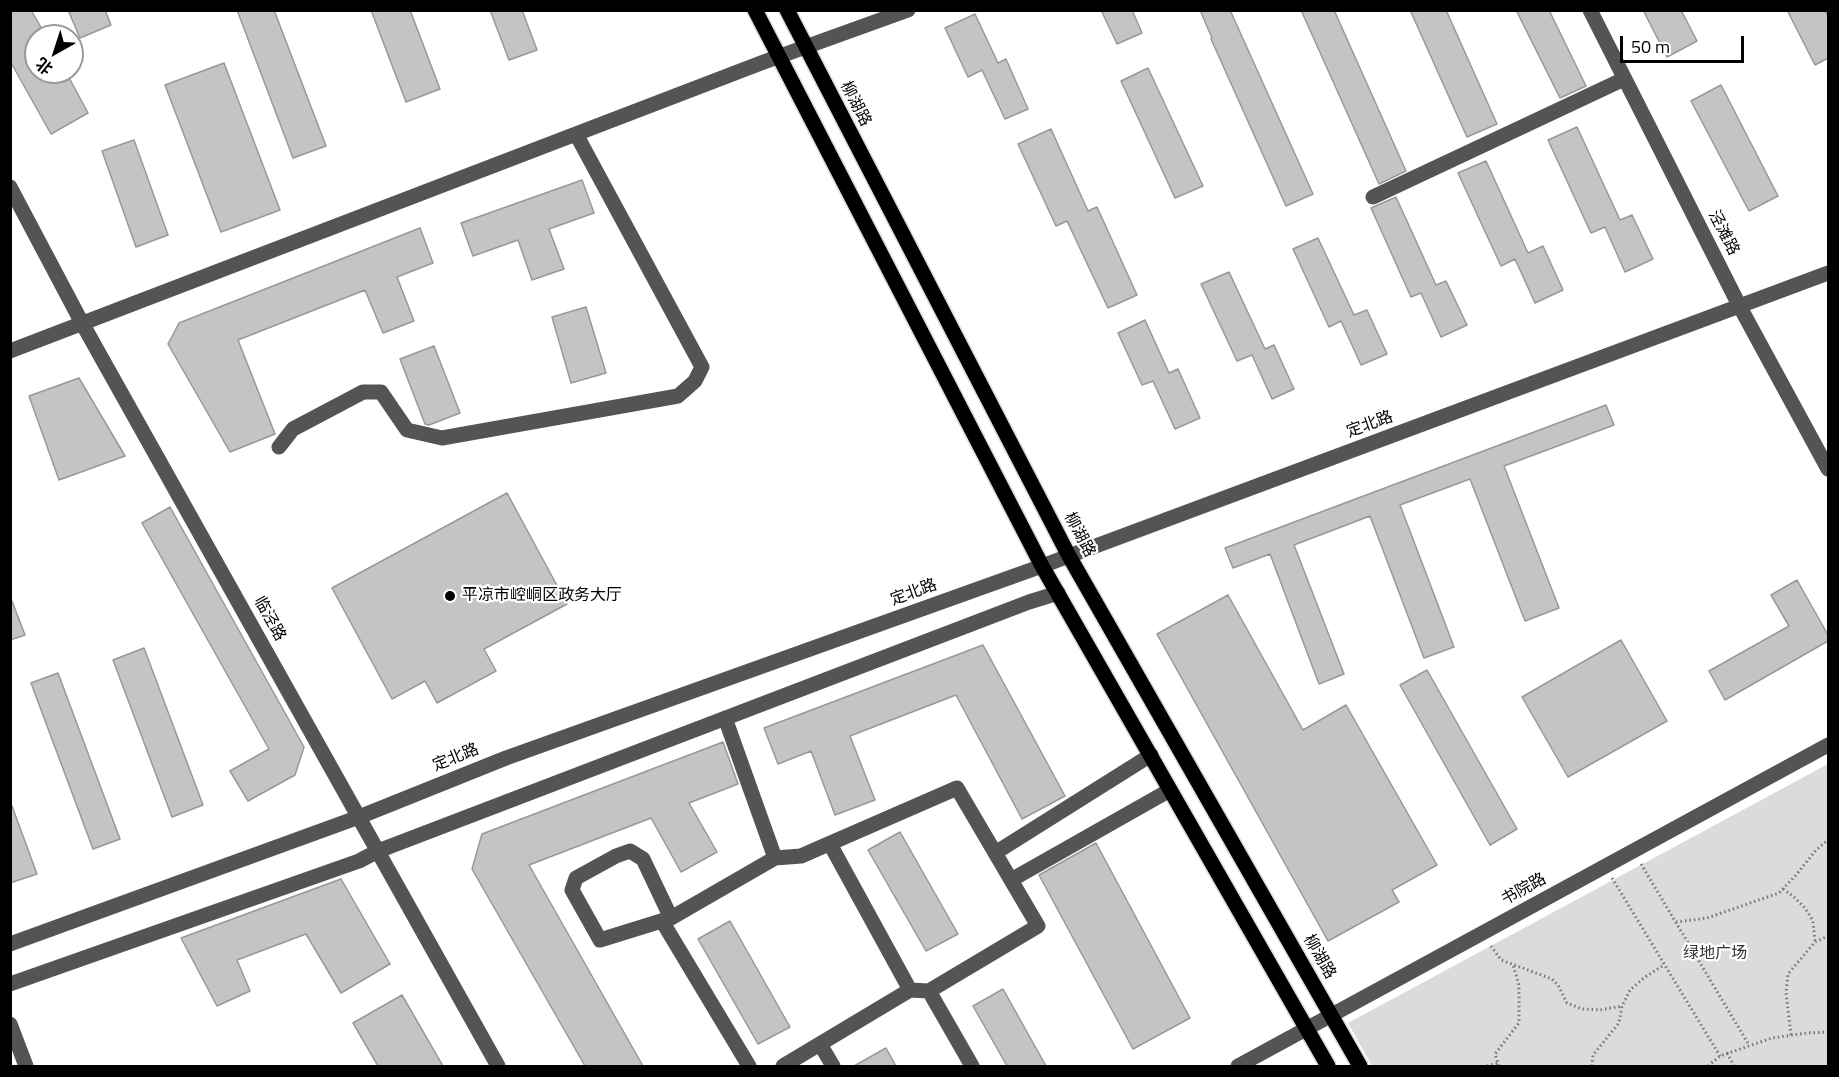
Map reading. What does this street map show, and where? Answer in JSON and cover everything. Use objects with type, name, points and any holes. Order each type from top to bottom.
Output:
[{"type":"main road","points":[[755,10],[1042,566],[1328,1066]]},
{"type":"main road","name":"柳湖路","points":[[787,10],[1069,556],[1360,1066]]},
{"type":"street","points":[[10,351],[576,134],[908,10]]},
{"type":"street","name":"泾滩路","points":[[1590,10],[1740,307],[1828,468]]},
{"type":"street","points":[[1373,197],[1624,79]]},
{"type":"street","points":[[279,447],[293,429],[363,392],[381,392],[407,430],[442,438],[678,396],[695,381],[702,367],[576,134]]},
{"type":"street","name":"临泾路","points":[[10,187],[82,323],[498,1066]]},
{"type":"street","name":"定北路","points":[[10,944],[359,817],[506,758],[1042,566],[1828,273]]},
{"type":"street","points":[[10,984],[359,861],[378,851],[1029,602],[1058,593]]},
{"type":"street","points":[[725,718],[775,858]]},
{"type":"street","name":"书院路","points":[[1238,1066],[1828,745]]},
{"type":"street","points":[[995,853],[1151,755]]},
{"type":"street","points":[[749,1066],[666,919],[643,859],[630,851],[615,856],[576,878],[572,890],[600,940],[666,919],[775,858],[801,856],[957,788],[1038,926],[929,991],[910,990],[783,1066]]},
{"type":"street","points":[[1011,880],[1170,789]]},
{"type":"street","points":[[830,844],[910,990]]},
{"type":"street","points":[[929,991],[972,1066]]},
{"type":"street","points":[[10,1024],[14,1046],[26,1066]]},
{"type":"street","points":[[820,1044],[833,1066]]},
{"type":"path","points":[[1676,922],[1707,918],[1779,893],[1816,850],[1828,840]]},
{"type":"path","points":[[1634,851],[1749,1046]]},
{"type":"path","points":[[1605,866],[1720,1056]]},
{"type":"path","points":[[1783,889],[1805,908],[1813,921],[1815,942]]},
{"type":"path","points":[[1482,933],[1501,960],[1552,979],[1567,1003],[1582,1010],[1622,1006]]},
{"type":"path","points":[[1791,1035],[1786,993],[1788,974],[1815,942],[1828,936]]},
{"type":"path","points":[[1592,1066],[1593,1055],[1619,1023],[1622,1006],[1630,990],[1664,964]]},
{"type":"path","points":[[1487,1066],[1498,1065],[1495,1054],[1519,1023],[1519,985],[1513,965]]},
{"type":"path","points":[[1708,1066],[1720,1056],[1772,1038],[1828,1032]]},
{"type":"path","points":[[1727,1053],[1734,1066]]},
{"type":"green space","name":"绿地广场","points":[[1828,764],[1828,1066],[1372,1066],[1348,1023]]},
{"type":"building","points":[[10,10],[31,10],[39,24],[24,24],[24,84],[72,84],[88,113],[51,134],[10,61]]},
{"type":"building","points":[[68,10],[105,10],[111,25],[84,36],[84,24],[74,24]]},
{"type":"building","points":[[237,10],[274,10],[326,146],[293,158]]},
{"type":"building","points":[[371,10],[410,10],[440,89],[406,102]]},
{"type":"building","points":[[490,10],[522,10],[537,50],[509,60]]},
{"type":"building","points":[[1101,10],[1132,10],[1142,33],[1117,44]]},
{"type":"building","points":[[1200,10],[1230,10],[1313,194],[1286,206]]},
{"type":"building","points":[[1301,10],[1334,10],[1406,171],[1379,184]]},
{"type":"building","points":[[1410,10],[1446,10],[1497,124],[1467,137]]},
{"type":"building","points":[[1516,10],[1549,10],[1586,86],[1560,98]]},
{"type":"building","points":[[1643,10],[1681,10],[1697,41],[1667,57]]},
{"type":"building","points":[[1787,10],[1825,10],[1828,16],[1828,58],[1815,65]]},
{"type":"building","points":[[975,14],[998,63],[1006,59],[1028,109],[1005,119],[982,70],[968,77],[945,28]]},
{"type":"building","points":[[224,63],[280,210],[221,232],[165,85]]},
{"type":"building","points":[[1148,68],[1203,186],[1175,198],[1121,81]]},
{"type":"building","points":[[1721,85],[1778,196],[1749,211],[1691,101]]},
{"type":"building","points":[[1577,127],[1620,220],[1632,215],[1653,259],[1625,272],[1605,227],[1591,233],[1548,140]]},
{"type":"building","points":[[1051,129],[1088,211],[1097,207],[1137,295],[1108,308],[1067,221],[1056,226],[1018,144]]},
{"type":"building","points":[[134,140],[168,235],[136,247],[102,151]]},
{"type":"building","points":[[1486,161],[1528,253],[1543,246],[1563,290],[1535,303],[1515,259],[1501,266],[1458,173]]},
{"type":"building","points":[[582,180],[594,213],[549,229],[564,269],[532,280],[518,240],[473,256],[461,223]]},
{"type":"building","points":[[1396,197],[1436,285],[1446,281],[1467,325],[1441,337],[1421,293],[1411,297],[1371,208]]},
{"type":"building","points":[[420,228],[433,263],[397,277],[414,321],[383,333],[365,290],[238,340],[275,434],[230,452],[168,344],[179,323]]},
{"type":"building","points":[[1318,238],[1354,315],[1367,310],[1387,354],[1361,365],[1341,321],[1329,327],[1293,249]]},
{"type":"building","points":[[1229,272],[1265,349],[1274,345],[1294,389],[1272,399],[1252,355],[1237,361],[1201,284]]},
{"type":"building","points":[[586,307],[606,373],[571,383],[552,317]]},
{"type":"building","points":[[1145,320],[1169,373],[1178,369],[1200,418],[1175,429],[1153,381],[1142,385],[1118,333]]},
{"type":"building","points":[[434,346],[460,413],[429,425],[425,424],[400,359]]},
{"type":"building","points":[[79,378],[125,456],[59,480],[29,396]]},
{"type":"building","points":[[1606,405],[1614,425],[1504,466],[1559,608],[1525,621],[1470,479],[1400,505],[1454,647],[1424,658],[1370,516],[1294,545],[1344,674],[1319,684],[1270,554],[1233,568],[1225,548]]},
{"type":"building","name":"平凉市崆峒区政务大厅","points":[[507,493],[567,604],[484,649],[496,671],[437,703],[425,681],[392,699],[332,588]]},
{"type":"building","points":[[170,507],[304,747],[295,775],[248,801],[230,771],[269,749],[142,523]]},
{"type":"building","points":[[1797,580],[1828,635],[1828,641],[1725,700],[1709,671],[1789,626],[1771,595]]},
{"type":"building","points":[[1228,595],[1303,730],[1346,705],[1437,865],[1392,890],[1399,902],[1328,941],[1157,634]]},
{"type":"building","points":[[10,601],[12,601],[25,635],[10,640]]},
{"type":"building","points":[[1621,640],[1667,721],[1568,777],[1522,697]]},
{"type":"building","points":[[983,645],[1065,796],[1022,819],[956,695],[850,736],[875,800],[835,815],[811,751],[778,764],[764,728]]},
{"type":"building","points":[[144,648],[203,805],[172,817],[113,660]]},
{"type":"building","points":[[1427,670],[1517,829],[1490,845],[1400,685]]},
{"type":"building","points":[[58,673],[120,839],[93,849],[31,683]]},
{"type":"building","points":[[723,742],[738,784],[689,803],[717,852],[681,872],[651,818],[529,865],[643,1066],[585,1066],[472,869],[482,834]]},
{"type":"building","points":[[10,806],[12,806],[37,874],[10,883]]},
{"type":"building","points":[[900,832],[958,934],[926,951],[868,850]]},
{"type":"building","points":[[1096,843],[1190,1018],[1133,1049],[1039,875]]},
{"type":"building","points":[[341,879],[390,964],[341,993],[306,934],[237,960],[250,991],[217,1006],[181,938]]},
{"type":"building","points":[[730,921],[790,1027],[758,1044],[698,939]]},
{"type":"building","points":[[1003,989],[1046,1066],[1007,1066],[973,1006]]},
{"type":"building","points":[[402,995],[443,1066],[378,1066],[353,1023]]},
{"type":"building","points":[[886,1048],[896,1066],[854,1066]]},
{"type":"place","name":"平凉市崆峒区政务大厅","points":[[450,596]]}]
